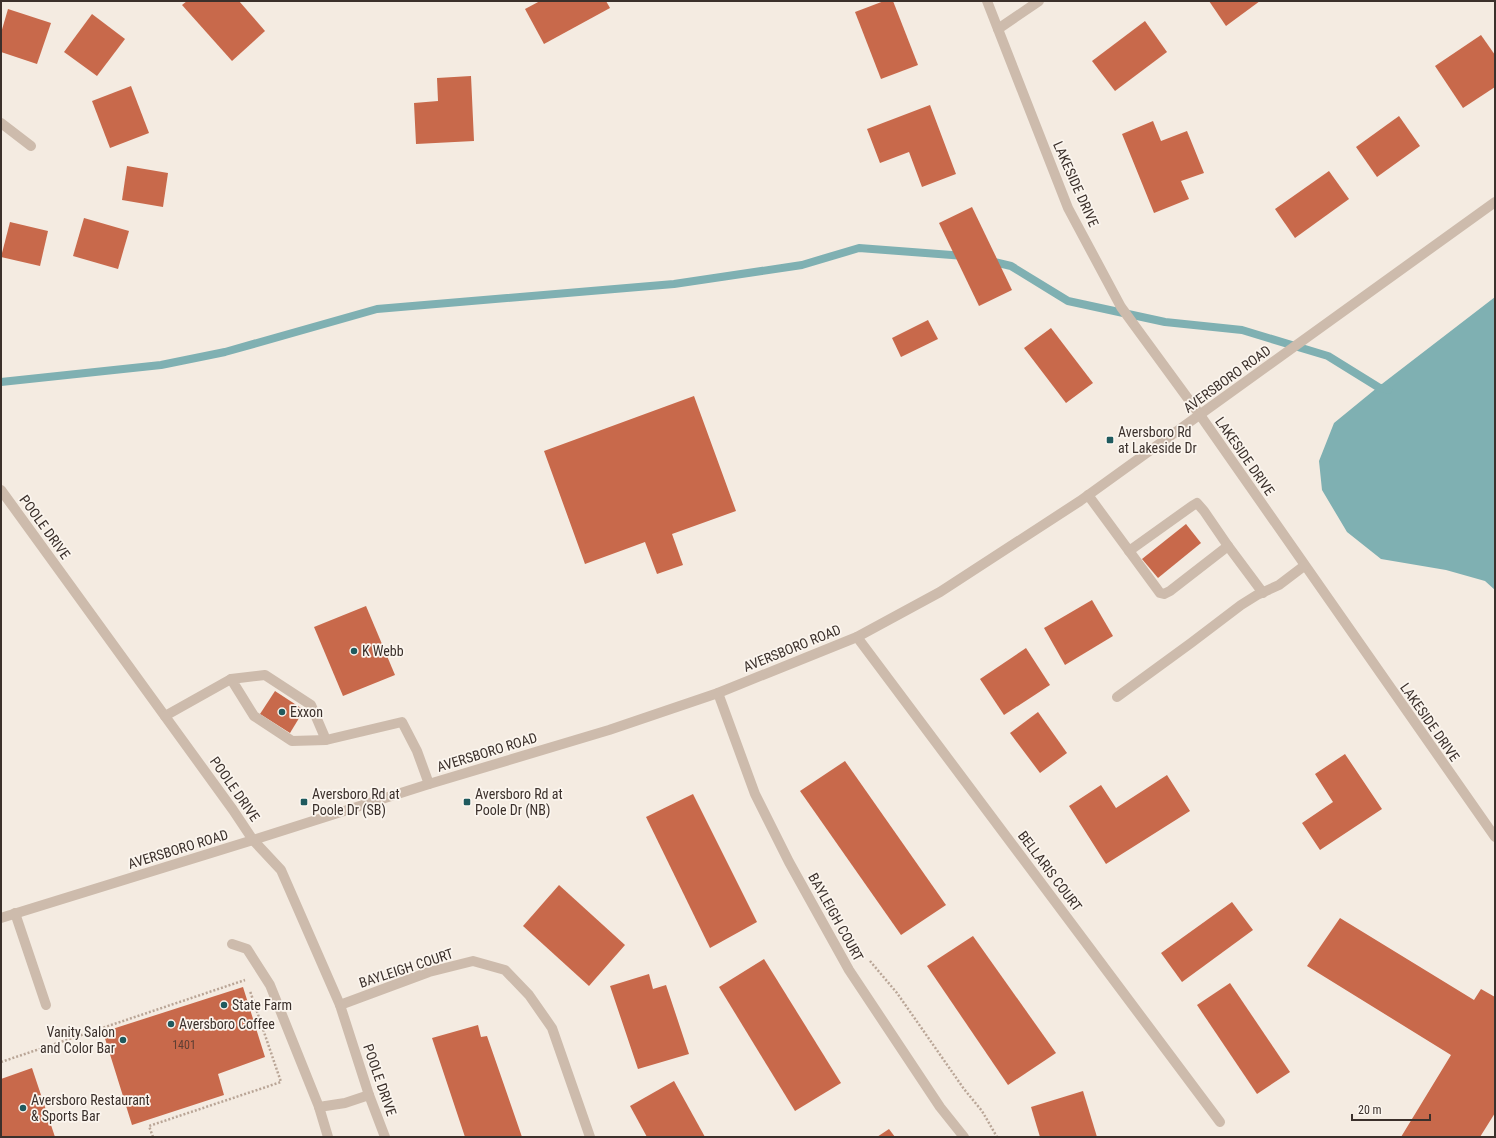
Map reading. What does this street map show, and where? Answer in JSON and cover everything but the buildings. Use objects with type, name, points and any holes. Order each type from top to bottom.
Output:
[{"type":"street","name":"LAKESIDE DRIVE","points":[[987,1],[1068,208],[1121,307],[1200,416],[1495,837]]},
{"type":"street","points":[[998,29],[1039,1]]},
{"type":"street","points":[[1,123],[31,146]]},
{"type":"street","name":"AVERSBORO ROAD","points":[[1,918],[429,784],[609,730],[718,693],[857,636],[940,592],[1088,494],[1200,416],[1495,202]]},
{"type":"street","name":"POOLE DRIVE","points":[[1,490],[233,810],[253,840],[281,870],[340,1004],[369,1095],[385,1137]]},
{"type":"street","points":[[1088,494],[1160,593],[1164,594],[1228,546]]},
{"type":"street","points":[[1129,551],[1197,503],[1263,593]]},
{"type":"street","points":[[1117,697],[1192,643],[1241,605],[1279,585],[1304,566]]},
{"type":"street","name":"BELLARIS COURT","points":[[857,636],[1220,1122]]},
{"type":"street","points":[[165,716],[231,679],[265,675],[311,705],[326,740]]},
{"type":"street","points":[[231,679],[254,716],[292,741],[326,740],[402,722],[417,751],[429,784]]},
{"type":"street","name":"BAYLEIGH COURT","points":[[718,693],[755,794],[789,862],[849,970],[940,1107],[964,1137]]},
{"type":"street","points":[[15,913],[46,1006]]},
{"type":"street","points":[[232,944],[247,949],[270,985],[319,1107],[328,1137]]},
{"type":"street","name":"BAYLEIGH COURT","points":[[340,1004],[429,972],[473,961],[505,970],[529,995],[552,1028],[590,1137]]},
{"type":"street","points":[[319,1107],[346,1103],[369,1095]]},
{"type":"path","points":[[870,961],[897,993],[964,1089],[982,1111],[997,1137]]},
{"type":"path","points":[[1,1062],[246,980]]},
{"type":"path","points":[[153,1137],[149,1126],[282,1082],[249,987]]},
{"type":"water","points":[[1495,297],[1495,590],[1485,581],[1446,570],[1381,559],[1347,532],[1322,490],[1319,461],[1334,423],[1378,387]]},
{"type":"waterway","points":[[1,382],[161,365],[225,352],[377,309],[674,284],[802,265],[859,248],[965,256]]},
{"type":"waterway","points":[[990,261],[1011,266],[1068,301],[1165,322],[1242,330],[1328,356],[1378,387],[1388,390]]},
{"type":"place","name":"Aversboro Rd at Lakeside Dr","points":[[1110,440]]},
{"type":"place","name":"K Webb","points":[[354,651]]},
{"type":"place","name":"Exxon","points":[[282,712]]},
{"type":"place","name":"Aversboro Rd at Poole Dr (SB)","points":[[304,802]]},
{"type":"place","name":"Aversboro Rd at Poole Dr (NB)","points":[[467,802]]},
{"type":"place","name":"State Farm","points":[[224,1005]]},
{"type":"place","name":"Aversboro Coffee","points":[[171,1024]]},
{"type":"place","name":"Vanity Salon and Color Bar","points":[[123,1040]]},
{"type":"place","name":"Aversboro Restaurant & Sports Bar","points":[[23,1108]]}]
